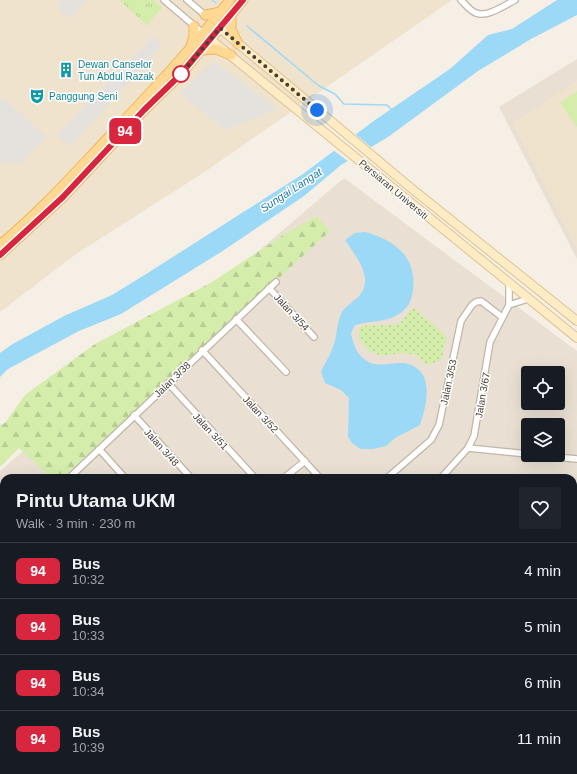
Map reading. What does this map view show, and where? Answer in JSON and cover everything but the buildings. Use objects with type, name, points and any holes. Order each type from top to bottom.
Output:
[{"type":"main road","points":[[217,25],[221,12],[230,0]]},
{"type":"main road","points":[[0,245],[27,222],[58,191],[190,49],[207,37],[217,25],[232,14],[243,0]]},
{"type":"main road","points":[[204,15],[221,12]]},
{"type":"main road","points":[[232,14],[231,30],[238,44]]},
{"type":"main road","name":"Persiaran Universiti","points":[[217,25],[293,91],[577,321]]},
{"type":"main road","points":[[190,49],[194,36],[194,26]]},
{"type":"main road","points":[[0,255],[63,197],[202,50],[207,37]]},
{"type":"main road","name":"Persiaran Universiti","points":[[207,37],[577,338]]},
{"type":"main road","points":[[202,50],[216,48],[231,55]]},
{"type":"street","points":[[164,0],[207,37]]},
{"type":"street","points":[[187,0],[217,25]]},
{"type":"street","points":[[461,0],[475,13],[481,14],[515,0]]},
{"type":"street","name":"Jalan 3/38","points":[[73,474],[202,350],[276,282]]},
{"type":"street","points":[[509,283],[509,305],[528,299]]},
{"type":"street","name":"Jalan 3/54","points":[[269,288],[314,337]]},
{"type":"street","name":"Jalan 3/53","points":[[392,474],[430,440],[439,425],[461,320],[472,305],[481,301],[502,317]]},
{"type":"street","name":"Jalan 3/67","points":[[445,474],[468,448],[474,436],[490,342],[509,305]]},
{"type":"street","points":[[236,319],[286,372]]},
{"type":"street","name":"Jalan 3/52","points":[[202,350],[316,474]]},
{"type":"street","name":"Jalan 3/51","points":[[168,383],[251,474]]},
{"type":"street","name":"Jalan 3/48","points":[[134,416],[187,474]]},
{"type":"street","points":[[468,448],[521,453]]},
{"type":"street","points":[[99,449],[121,474]]},
{"type":"street","points":[[565,458],[577,459]]},
{"type":"street","points":[[289,474],[305,461]]},
{"type":"shaded area","points":[[0,0],[452,0],[203,173],[76,254],[0,312]]},
{"type":"shaded area","points":[[60,0],[87,0],[71,17],[57,10]]},
{"type":"shaded area","points":[[153,36],[162,46],[70,146],[57,135]]},
{"type":"shaded area","points":[[577,59],[577,259],[499,107]]},
{"type":"shaded area","points":[[214,61],[277,109],[226,130],[221,127],[180,93]]},
{"type":"shaded area","points":[[577,80],[577,248],[513,123]]},
{"type":"shaded area","points":[[4,98],[46,137],[20,163],[0,162],[0,102]]},
{"type":"shaded area","points":[[344,178],[577,351],[577,474],[0,474],[0,471]]},
{"type":"green space","points":[[119,0],[153,0],[162,8],[147,25]]},
{"type":"green space","points":[[577,91],[577,128],[560,103]]},
{"type":"green space","points":[[317,216],[330,231],[66,474],[48,474],[19,448],[0,467],[0,425],[5,423],[25,395],[95,344],[212,282],[288,232]]},
{"type":"green space","points":[[413,307],[447,337],[441,360],[427,365],[415,355],[407,353],[388,355],[375,354],[369,351],[361,342],[359,331],[361,326],[396,325],[401,322]]},
{"type":"water","name":"Sungai Langat","points":[[557,0],[577,0],[577,15],[531,39],[478,71],[388,137],[341,165],[304,196],[221,252],[121,314],[79,331],[8,369],[0,377],[0,353],[11,345],[64,316],[112,295],[143,276],[303,174],[375,120],[450,69],[488,35],[512,29]]},
{"type":"water","points":[[365,232],[386,240],[402,252],[411,268],[413,290],[407,307],[400,314],[388,319],[355,325],[351,333],[354,345],[361,356],[371,363],[404,363],[414,367],[421,372],[427,388],[425,407],[420,425],[395,438],[386,446],[373,449],[361,449],[353,444],[348,437],[349,398],[341,390],[325,383],[321,372],[333,348],[341,314],[358,297],[363,290],[365,283],[362,267],[345,240],[355,233]]},
{"type":"pier","points":[[354,133],[372,148],[349,162],[333,150]]},
{"type":"waterway","points":[[212,0],[216,3]]},
{"type":"waterway","points":[[247,26],[319,86],[335,94],[344,104],[387,105],[391,109]]},
{"type":"bus line","name":"94","points":[[0,255],[63,197],[144,110],[180,75],[243,0]]},
{"type":"place","name":"Dewan Canselor Tun Abdul Razak","points":[[66,70]]},
{"type":"place","name":"Panggung Seni","points":[[37,96]]},
{"type":"route","points":[[181,74],[180,75],[220,28],[317,110]]}]
